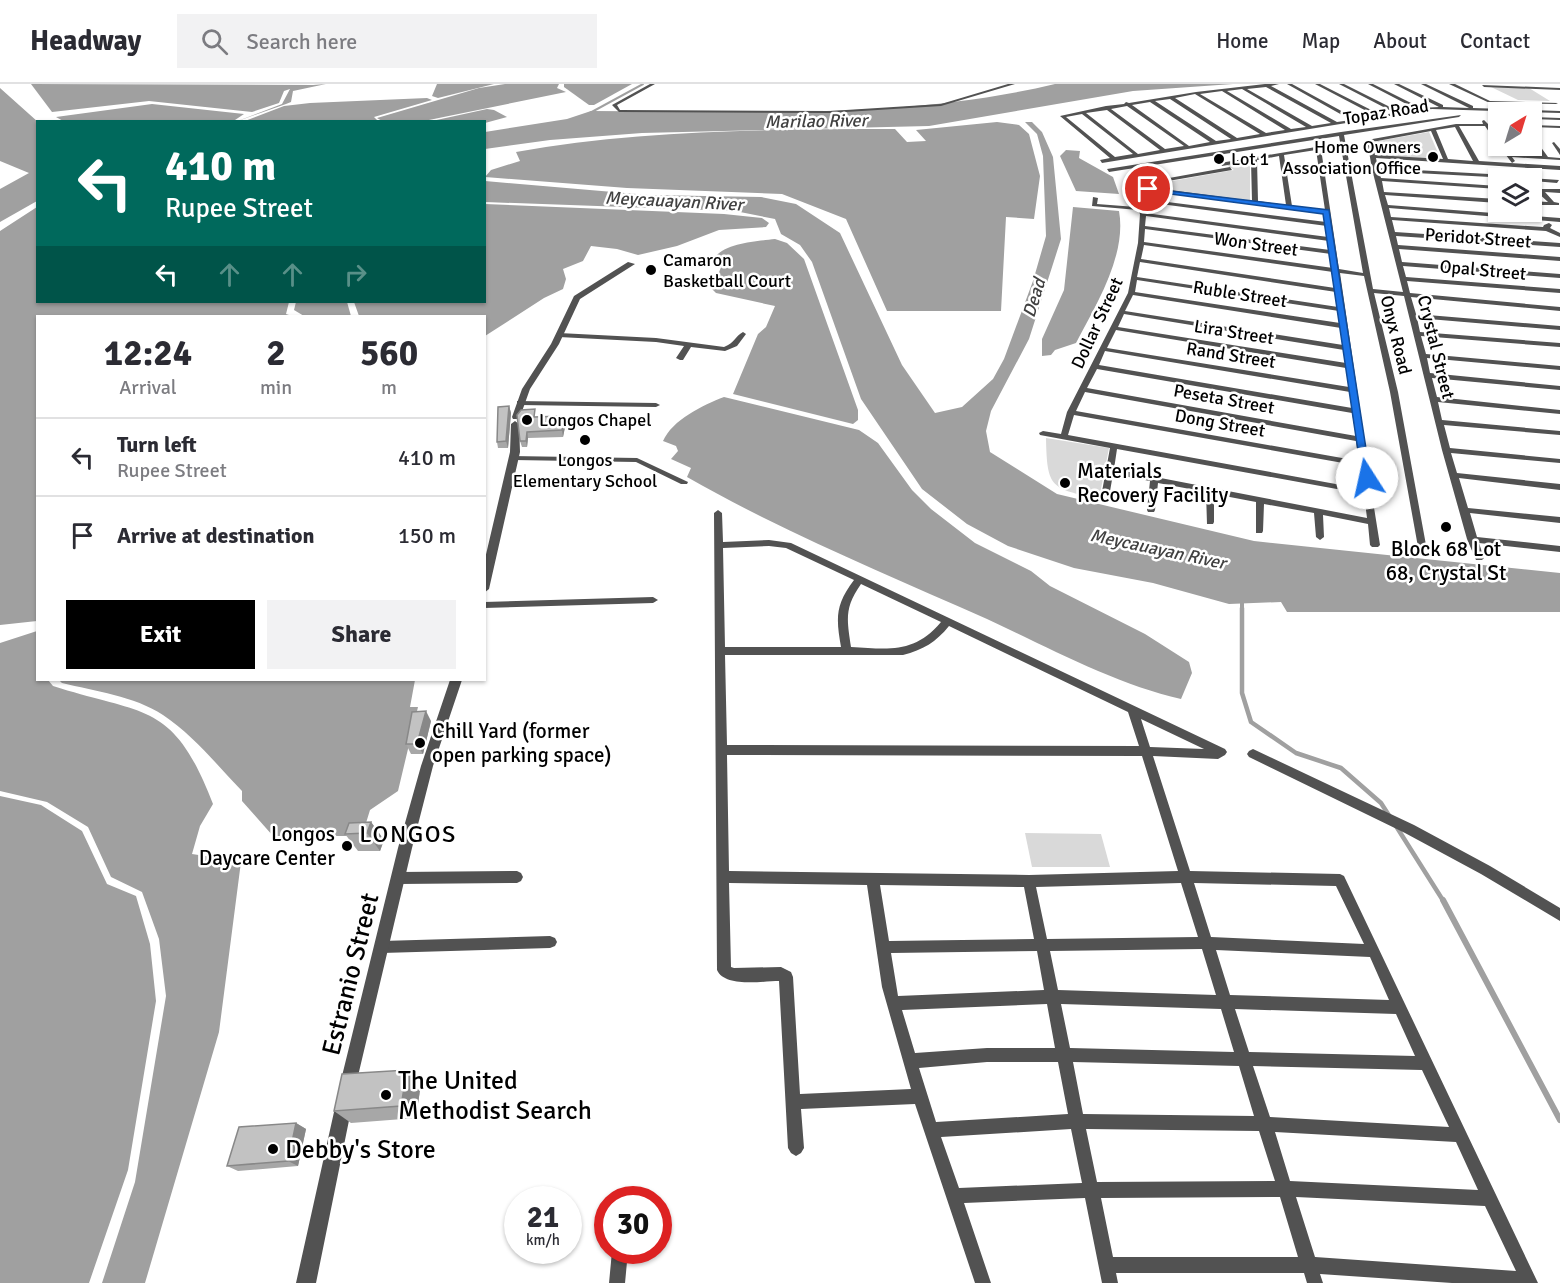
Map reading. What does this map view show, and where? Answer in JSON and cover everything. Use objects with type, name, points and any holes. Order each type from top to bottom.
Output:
[{"type":"street","points":[[653,84],[614,105],[619,111],[830,112],[941,105],[1013,84]]},
{"type":"street","points":[[1114,159],[1062,116],[1126,103],[1277,84]]},
{"type":"street","points":[[1289,84],[1354,120]]},
{"type":"street","points":[[1317,84],[1380,117]]},
{"type":"street","points":[[1341,84],[1399,113]]},
{"type":"street","points":[[1370,84],[1421,110]]},
{"type":"street","points":[[1395,84],[1446,108]]},
{"type":"street","points":[[1423,84],[1474,109]]},
{"type":"street","points":[[1451,84],[1489,102]]},
{"type":"street","points":[[1266,85],[1335,123]]},
{"type":"street","points":[[1482,85],[1560,89]]},
{"type":"street","points":[[1482,85],[1518,102]]},
{"type":"street","points":[[1531,87],[1558,104]]},
{"type":"street","points":[[1243,88],[1310,127]]},
{"type":"street","points":[[1222,90],[1290,131]]},
{"type":"street","points":[[1196,93],[1278,143]]},
{"type":"street","points":[[1170,97],[1235,139]]},
{"type":"street","points":[[1150,100],[1215,143]]},
{"type":"street","points":[[1126,103],[1188,147]]},
{"type":"street","points":[[1542,103],[1558,104]]},
{"type":"street","points":[[1106,107],[1164,151]]},
{"type":"street","points":[[1102,161],[1421,110],[1488,109]]},
{"type":"street","points":[[1542,111],[1560,112]]},
{"type":"street","points":[[1082,112],[1137,155]]},
{"type":"street","points":[[1391,115],[1408,122]]},
{"type":"street","name":"Topaz Road","points":[[1109,170],[1449,115],[1488,116]]},
{"type":"street","points":[[1480,116],[1487,125]]},
{"type":"street","points":[[1542,118],[1560,119]]},
{"type":"street","points":[[1446,161],[1433,129],[1456,125],[1487,125]]},
{"type":"street","points":[[1456,125],[1477,163]]},
{"type":"street","points":[[1542,127],[1560,128]]},
{"type":"street","name":"Crystal Street","points":[[1433,129],[1370,141],[1371,156],[1462,510],[1479,558]]},
{"type":"street","name":"Onyx Road","points":[[1341,133],[1370,291],[1394,392],[1420,545]]},
{"type":"street","points":[[1221,165],[1318,146],[1349,366],[1370,493],[1375,545]]},
{"type":"street","points":[[1521,156],[1546,158],[1559,150]]},
{"type":"street","points":[[1542,152],[1546,158]]},
{"type":"street","points":[[1281,154],[1289,207]]},
{"type":"street","points":[[1127,186],[1230,169],[1204,155]]},
{"type":"street","points":[[1371,156],[1560,168]]},
{"type":"street","points":[[1509,156],[1517,168]]},
{"type":"street","points":[[1254,159],[1255,202]]},
{"type":"street","points":[[1375,169],[1488,176]]},
{"type":"street","points":[[1378,179],[1488,186]]},
{"type":"street","points":[[1542,179],[1557,180]]},
{"type":"street","points":[[1127,186],[1327,212]]},
{"type":"street","points":[[1127,186],[1142,212]]},
{"type":"street","points":[[1542,190],[1560,191]]},
{"type":"street","points":[[1542,192],[1557,205]]},
{"type":"street","points":[[1382,193],[1488,200]]},
{"type":"street","points":[[1095,198],[1094,205],[1330,239]]},
{"type":"street","points":[[1135,199],[1328,224]]},
{"type":"street","points":[[1542,204],[1557,205]]},
{"type":"street","points":[[1384,206],[1560,221]]},
{"type":"street","name":"Dollar Street","points":[[1064,437],[1071,412],[1131,292],[1141,243],[1142,212]]},
{"type":"street","points":[[1387,218],[1547,229],[1560,235]]},
{"type":"street","points":[[1547,229],[1546,226],[1560,221]]},
{"type":"street","points":[[1143,227],[1333,252]]},
{"type":"street","points":[[1391,234],[1560,245]]},
{"type":"street","name":"Won Street","points":[[1141,243],[1367,275]]},
{"type":"street","name":"Peridot Street","points":[[1395,247],[1560,259]]},
{"type":"street","points":[[1138,260],[1338,290]]},
{"type":"street","points":[[486,581],[514,458],[515,420],[520,403],[559,335],[577,298],[631,264]]},
{"type":"street","points":[[1399,264],[1560,276]]},
{"type":"street","points":[[1134,278],[1342,310]]},
{"type":"street","name":"Opal Street","points":[[1403,279],[1560,291]]},
{"type":"street","points":[[1370,291],[1560,309]]},
{"type":"street","name":"Ruble Street","points":[[1131,292],[1344,326]]},
{"type":"street","points":[[1548,308],[1554,315]]},
{"type":"street","points":[[1122,312],[1347,348]]},
{"type":"street","points":[[1413,316],[1560,328]]},
{"type":"street","name":"Lira Street","points":[[1114,328],[1349,366]]},
{"type":"street","points":[[559,335],[729,348],[735,345],[743,334]]},
{"type":"street","points":[[1417,334],[1560,345]]},
{"type":"street","points":[[680,358],[689,344]]},
{"type":"street","name":"Rand Street","points":[[1103,349],[1353,390]]},
{"type":"street","points":[[1423,356],[1560,368]]},
{"type":"street","points":[[1094,366],[1356,411]]},
{"type":"street","points":[[1428,375],[1560,388]]},
{"type":"street","name":"Peseta Street","points":[[1082,389],[1361,439]]},
{"type":"street","points":[[1434,399],[1560,412]]},
{"type":"street","points":[[520,403],[656,405]]},
{"type":"street","name":"Dong Street","points":[[1071,412],[1364,464]]},
{"type":"street","points":[[1439,422],[1560,433]]},
{"type":"street","points":[[1043,433],[1370,493]]},
{"type":"street","points":[[1105,497],[1114,446]]},
{"type":"street","points":[[1446,450],[1560,461]]},
{"type":"street","points":[[514,458],[638,460],[684,482]]},
{"type":"street","points":[[1110,471],[1372,522]]},
{"type":"street","points":[[1453,476],[1560,487]]},
{"type":"street","points":[[1151,510],[1154,480]]},
{"type":"street","points":[[1210,491],[1210,522]]},
{"type":"street","points":[[1259,531],[1260,501]]},
{"type":"street","points":[[1462,510],[1560,520]]},
{"type":"street","points":[[1318,512],[1320,537]]},
{"type":"street","points":[[718,513],[724,970],[726,974],[781,974],[786,977],[796,1148]]},
{"type":"street","points":[[1472,539],[1560,549]]},
{"type":"street","points":[[719,545],[769,543],[788,545],[1221,752],[1218,754],[1145,751],[722,750]]},
{"type":"street","points":[[847,651],[841,614],[843,601],[860,579]]},
{"type":"street","points":[[486,605],[653,600]]},
{"type":"street","points":[[720,651],[913,650],[936,638],[948,621]]},
{"type":"street","name":"Estranio Street","points":[[306,1283],[335,1144],[399,878],[427,766],[456,681]]},
{"type":"street","points":[[1133,711],[1315,1283]]},
{"type":"street","points":[[1253,754],[1425,837],[1516,887],[1560,915]]},
{"type":"street","points":[[399,878],[517,877]]},
{"type":"street","points":[[724,877],[1029,881],[1185,877],[1340,880],[1529,1282],[1309,1265],[1106,1265]]},
{"type":"street","points":[[873,880],[893,1003],[920,1096],[983,1283]]},
{"type":"street","points":[[1029,881],[1110,1283]]},
{"type":"street","points":[[382,947],[550,942]]},
{"type":"street","points":[[883,947],[1206,943],[1374,951]]},
{"type":"street","points":[[893,1003],[1053,997],[1224,1000],[1317,1006],[1400,1007]]},
{"type":"street","points":[[911,1061],[987,1055],[1064,1055],[1426,1063]]},
{"type":"street","points":[[795,1102],[920,1096]]},
{"type":"street","points":[[933,1130],[1077,1121],[1265,1124],[1461,1135]]},
{"type":"street","points":[[955,1196],[1092,1190],[1285,1189],[1490,1198]]},
{"type":"street","points":[[617,1283],[619,1264]]},
{"type":"shaded area","points":[[1491,87],[1529,88],[1550,101],[1518,100]]},
{"type":"shaded area","points":[[1429,132],[1441,160],[1377,155],[1373,142]]},
{"type":"shaded area","points":[[1250,161],[1250,201],[1144,186],[1234,170],[1227,165]]},
{"type":"shaded area","points":[[1046,438],[1109,448],[1099,499],[1071,492],[1055,484],[1048,468]]},
{"type":"shaded area","points":[[1025,833],[1101,834],[1110,867],[1032,867]]},
{"type":"water","points":[[31,84],[326,84],[293,91],[291,102],[241,120],[282,104],[290,89],[284,91],[279,103],[252,112],[149,101],[52,112]]},
{"type":"water","points":[[437,84],[494,84],[438,98],[432,96]]},
{"type":"water","points":[[505,84],[559,84],[557,88],[566,92],[429,120],[380,120],[377,118],[479,88]]},
{"type":"water","points":[[564,84],[632,84],[594,105],[589,105],[564,87]]},
{"type":"water","name":"Marilao River","points":[[1055,84],[1233,84],[1133,91],[929,126],[642,133],[550,140],[486,149],[486,132],[567,119],[591,111],[824,111],[941,103]]},
{"type":"water","points":[[0,88],[36,120],[36,202],[0,222],[0,189],[29,173],[0,161]]},
{"type":"water","points":[[427,98],[432,100],[374,117],[377,120],[248,120],[284,106]]},
{"type":"water","points":[[152,104],[244,114],[235,120],[61,120],[56,117]]},
{"type":"water","points":[[487,109],[507,117],[486,123],[486,120],[437,120]]},
{"type":"water","points":[[997,122],[1019,125],[1029,134],[1040,176],[1034,219],[1006,217],[1001,311],[887,311],[846,219],[782,194],[627,188],[486,177],[491,170],[520,161],[516,152],[609,139],[752,130],[895,129],[907,142],[926,141],[916,130]]},
{"type":"water","points":[[1025,122],[1032,122],[1042,132],[1053,157],[1061,239],[1029,339],[991,411],[986,431],[990,452],[1057,494],[1254,541],[1560,573],[1560,612],[1287,612],[1281,602],[1229,604],[1153,583],[1074,568],[1008,546],[967,524],[922,489],[861,399],[812,262],[800,245],[781,234],[775,219],[735,211],[486,202],[486,181],[648,195],[761,197],[796,204],[840,233],[902,365],[935,413],[962,407],[993,379],[1004,359],[1033,281],[1046,236],[1043,156],[1037,134]]},
{"type":"water","points":[[1066,150],[1080,151],[1079,158],[1113,177],[1119,194],[1076,191],[1060,156]]},
{"type":"water","points":[[486,204],[724,214],[762,218],[769,223],[766,227],[719,230],[677,246],[638,255],[617,249],[591,246],[583,261],[563,269],[566,279],[563,289],[544,298],[486,335],[486,315],[359,315],[354,303],[486,303]]},
{"type":"water","points":[[1073,207],[1119,211],[1118,245],[1108,279],[1076,343],[1055,350],[1051,355],[1042,356],[1042,339],[1064,290]]},
{"type":"water","points":[[36,208],[36,303],[289,303],[286,314],[289,315],[36,315],[36,621],[0,625],[0,231]]},
{"type":"water","points":[[775,239],[787,243],[804,259],[858,410],[858,420],[853,424],[733,394],[758,334],[766,327],[775,306],[716,293],[712,289],[722,265],[713,260],[718,254],[732,246]]},
{"type":"water","points":[[296,303],[347,303],[351,315],[302,315],[294,310]]},
{"type":"water","points":[[724,397],[859,430],[878,443],[912,490],[931,509],[975,543],[1031,571],[1050,586],[1145,634],[1189,662],[1192,673],[1181,699],[1132,685],[1082,664],[797,534],[687,477],[691,468],[671,459],[678,451],[676,446],[663,441],[673,426],[681,420],[707,404]]},
{"type":"water","points":[[36,631],[36,681],[49,681],[53,686],[134,709],[170,729],[184,746],[213,804],[200,826],[192,854],[212,857],[242,854],[219,1032],[145,1283],[102,1283],[135,1182],[166,996],[159,939],[142,892],[111,877],[88,827],[47,802],[0,791],[0,643]]},
{"type":"water","points":[[60,681],[415,681],[410,707],[418,707],[398,791],[370,810],[362,836],[273,836],[242,801],[242,791],[204,751],[163,715],[140,703]]},
{"type":"water","points":[[0,796],[41,805],[82,831],[107,884],[136,896],[150,944],[156,1001],[128,1170],[89,1283],[0,1283]]},
{"type":"building","points":[[509,406],[506,441],[497,442],[498,407]]},
{"type":"building","points":[[535,409],[534,417],[564,416],[562,430],[527,432],[526,441],[520,441],[517,415],[521,410]]},
{"type":"building","points":[[426,711],[417,744],[406,744],[412,712]]},
{"type":"building","points":[[371,822],[367,833],[345,834],[349,823]]},
{"type":"building","points":[[407,1070],[401,1106],[334,1111],[342,1074]]},
{"type":"building","name":"Debby's Store","points":[[296,1123],[288,1161],[227,1166],[239,1127]]},
{"type":"waterway","points":[[588,114],[643,84]]},
{"type":"waterway","points":[[1242,598],[1242,693],[1251,722],[1296,753],[1341,768],[1381,803],[1390,817]]},
{"type":"waterway","points":[[1396,826],[1444,902]]},
{"type":"waterway","points":[[1443,900],[1560,1120]]},
{"type":"place","name":"Home Owners Association Office","points":[[1433,157]]},
{"type":"place","name":"Lot 1","points":[[1219,159]]},
{"type":"place","name":"Camaron Basketball Court","points":[[651,270]]},
{"type":"place","name":"Longos Chapel","points":[[527,420]]},
{"type":"place","name":"Longos Elementary School","points":[[585,440]]},
{"type":"place","name":"Materials Recovery Facility","points":[[1065,483]]},
{"type":"place","name":"Block 68 Lot 68, Crystal St","points":[[1446,527]]},
{"type":"place","name":"Chill Yard (former open parking space)","points":[[420,743]]},
{"type":"place","name":"Longos Daycare Center","points":[[347,846]]},
{"type":"place","name":"The United Methodist Search","points":[[386,1095]]},
{"type":"place","name":"Debby's Store","points":[[273,1149]]},
{"type":"district","name":"LONGOS","points":[[408,834]]},
{"type":"route","points":[[1148,189],[1327,212],[1367,478]]},
{"type":"water label","name":"Meycauayan River","points":[[674,201]]},
{"type":"water label","name":"Dead","points":[[1034,298]]},
{"type":"water label","name":"Meycauayan River","points":[[1158,549]]}]
